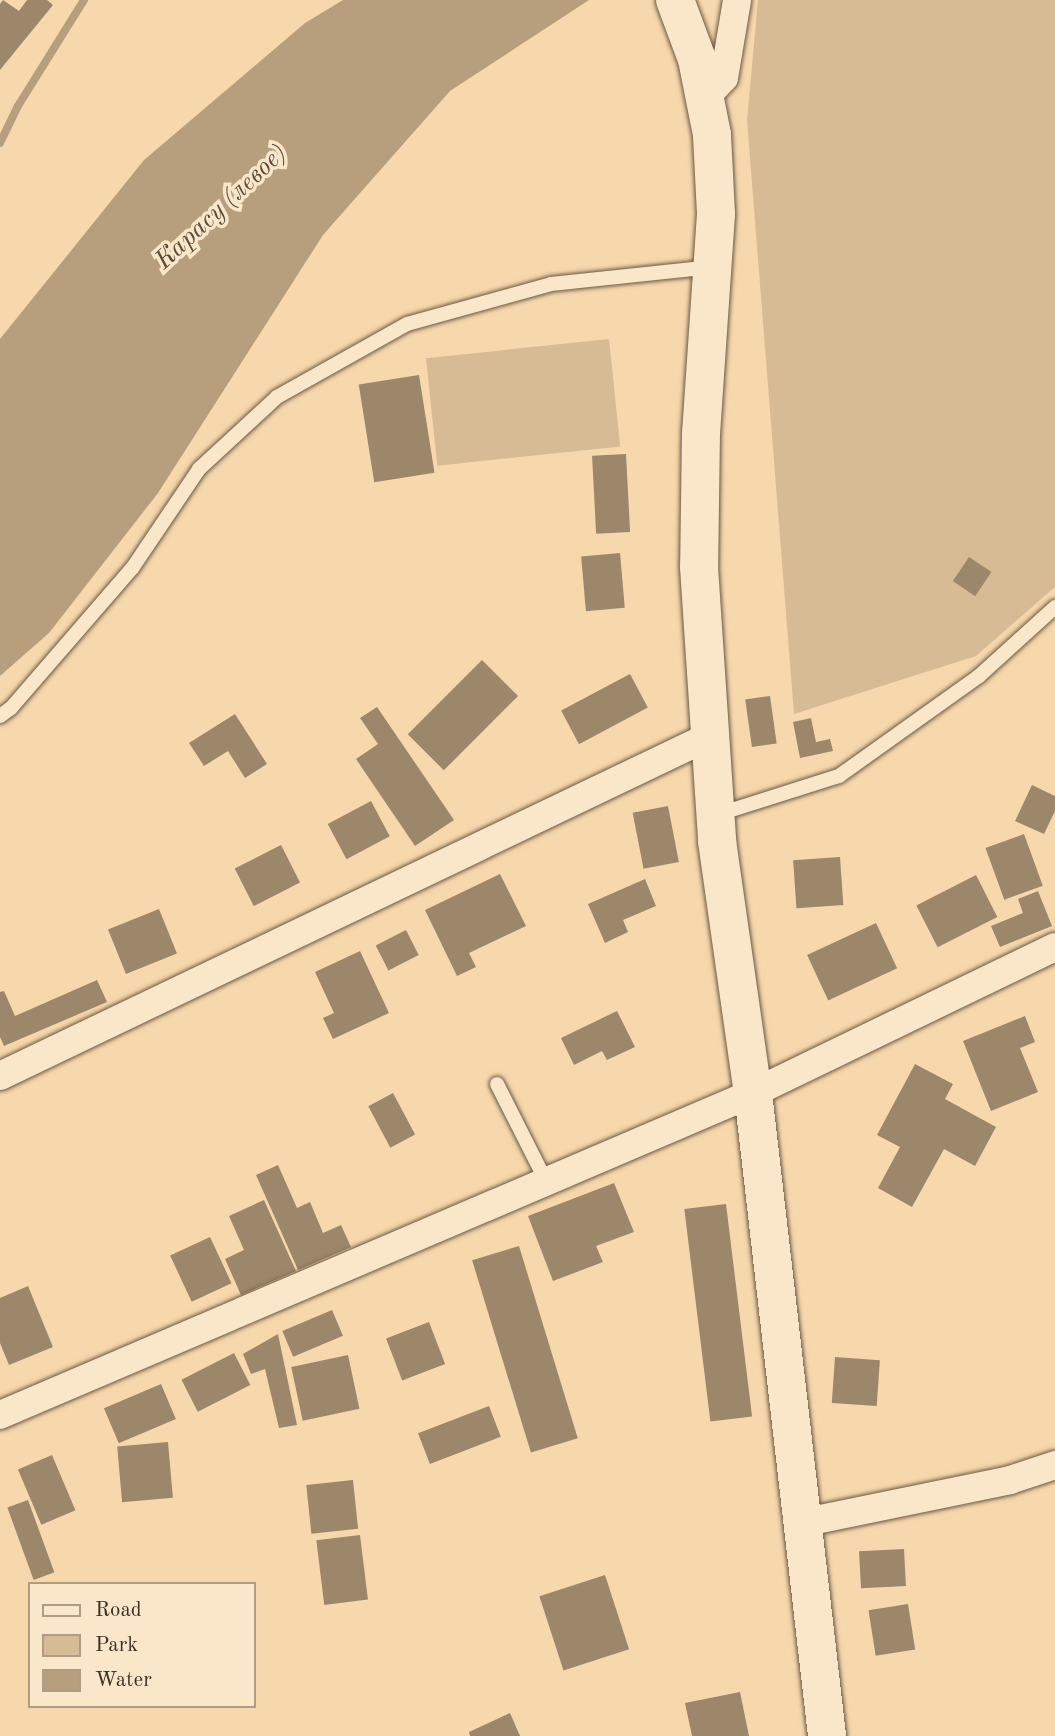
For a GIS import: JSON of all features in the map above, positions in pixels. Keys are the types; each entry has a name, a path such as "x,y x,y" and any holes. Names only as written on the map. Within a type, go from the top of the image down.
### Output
{"street":[{"path":"675,0 696,59 705,97 714,176 713,267 701,432 699,567 716,815 753,1093 827,1736"},
{"path":"705,97 724,78 737,0"},
{"path":"0,1076 710,736"},
{"path":"0,1415 753,1093 1055,947"},
{"path":"801,1524 1010,1480 1055,1465"}],"lane":[{"path":"0,716 11,708 133,567 199,469 277,397 407,324 551,284 713,267"},
{"path":"716,815 839,775 979,676 1055,607"},
{"path":"498,1084 546,1181"}],"green space":[{"path":"758,0 1055,0 1055,587 976,656 794,714 747,120"},
{"path":"609,339 620,446 437,466 426,358"}],"water":[{"name":"Карасу (левое)","path":"343,0 589,0 450,91 323,235 158,493 49,633 0,676 0,339 144,160 305,23"}],"building":[{"path":"3,0 19,11 27,0 47,0 53,5 0,70 0,4"},
{"path":"419,375 434,473 374,482 359,385"},
{"path":"626,454 630,532 596,534 592,456"},
{"path":"620,553 625,608 586,611 581,556"},
{"path":"969,557 991,572 975,596 953,581"},
{"path":"482,660 518,696 444,770 408,734"},
{"path":"630,674 648,708 579,744 561,711"},
{"path":"770,696 777,744 752,747 745,699"},
{"path":"377,707 454,820 415,846 356,759 378,744 360,718"},
{"path":"235,714 267,764 245,778 228,751 204,766 189,743"},
{"path":"811,718 816,742 830,739 833,751 800,758 793,722"},
{"path":"1032,785 1055,796 1055,811 1044,834 1015,821"},
{"path":"371,801 390,836 347,859 328,824"},
{"path":"668,806 679,862 644,869 633,813"},
{"path":"1024,834 1043,886 1004,900 985,848"},
{"path":"281,845 300,882 254,906 235,869"},
{"path":"840,857 843,905 796,908 793,860"},
{"path":"500,874 526,926 469,953 476,967 457,976 425,910"},
{"path":"976,875 997,917 938,947 916,905"},
{"path":"645,879 656,906 623,920 628,932 605,943 588,904"},
{"path":"1038,891 1052,926 1000,947 991,926 1023,913 1018,899"},
{"path":"159,909 177,954 126,974 108,930"},
{"path":"876,923 897,968 828,1000 807,955"},
{"path":"406,930 419,955 388,970 376,945"},
{"path":"360,951 389,1013 333,1039 323,1018 334,1013 315,972"},
{"path":"97,980 107,1002 4,1046 0,1037 0,992 4,991 15,1016"},
{"path":"617,1011 635,1047 607,1060 602,1051 574,1065 561,1038"},
{"path":"1025,1016 1035,1042 1020,1048 1038,1092 991,1111 963,1041"},
{"path":"915,1064 953,1084 945,1099 996,1127 975,1166 944,1149 912,1207 878,1188 900,1147 877,1135"},
{"path":"393,1093 415,1134 390,1148 368,1106"},
{"path":"278,1165 297,1208 310,1202 323,1233 341,1225 351,1247 298,1270 256,1175"},
{"path":"614,1183 634,1232 596,1246 603,1262 553,1281 528,1216"},
{"path":"264,1200 296,1271 241,1295 225,1259 244,1250 229,1216"},
{"path":"726,1204 752,1416 710,1422 684,1209"},
{"path":"210,1237 232,1283 192,1302 170,1256"},
{"path":"519,1246 578,1438 531,1453 472,1260"},
{"path":"28,1286 53,1347 9,1365 0,1343 0,1298"},
{"path":"332,1310 343,1336 293,1357 282,1331"},
{"path":"429,1322 445,1364 402,1380 386,1338"},
{"path":"278,1334 297,1425 279,1428 265,1369 251,1374 243,1354"},
{"path":"234,1353 250,1385 198,1412 181,1380"},
{"path":"348,1355 359,1409 303,1421 291,1367"},
{"path":"835,1357 880,1360 877,1406 832,1403"},
{"path":"161,1384 176,1419 119,1443 104,1408"},
{"path":"489,1406 501,1437 430,1464 418,1433"},
{"path":"168,1442 173,1498 122,1502 117,1446"},
{"path":"52,1455 75,1510 41,1525 18,1469"},
{"path":"353,1480 358,1529 311,1534 306,1485"},
{"path":"28,1500 54,1572 34,1580 7,1508"},
{"path":"360,1535 368,1600 324,1605 316,1540"},
{"path":"904,1549 906,1586 861,1588 859,1551"},
{"path":"605,1575 629,1649 563,1671 539,1596"},
{"path":"908,1604 915,1649 876,1656 868,1610"},
{"path":"740,1692 749,1736 692,1736 685,1703"},
{"path":"510,1713 520,1736 470,1736 469,1732"}],"waterway":[{"path":"0,143 18,106 84,0"}]}
